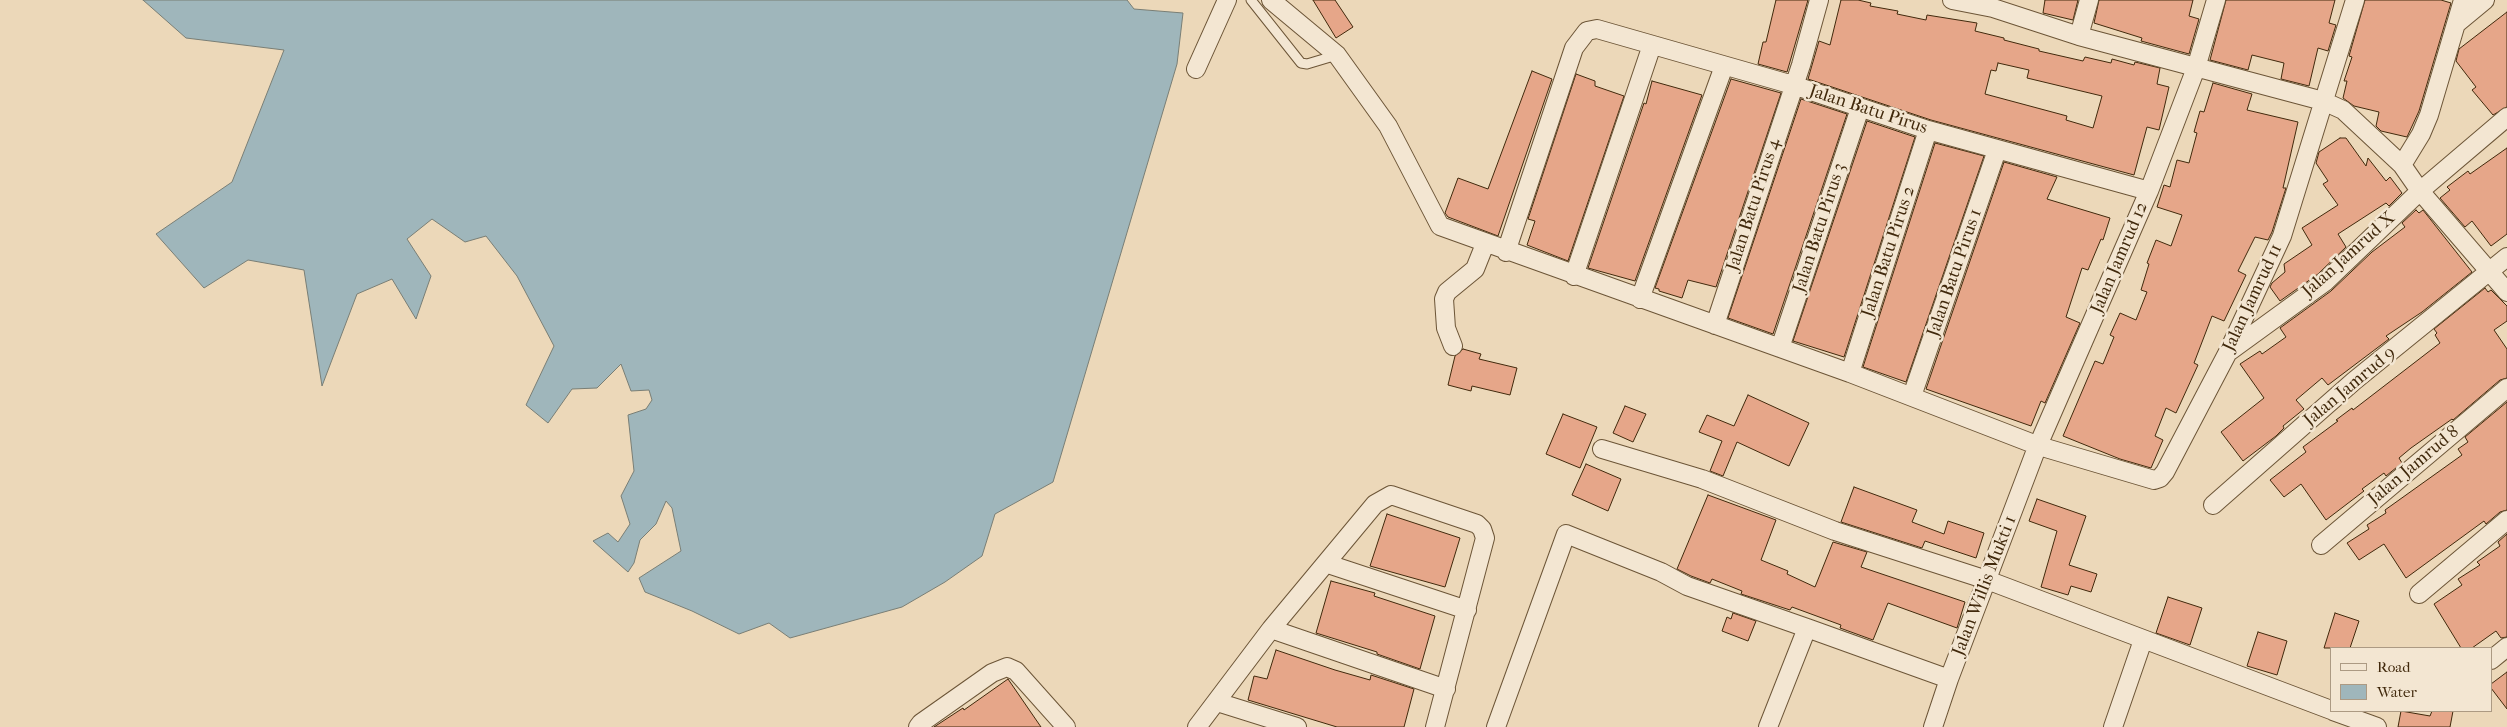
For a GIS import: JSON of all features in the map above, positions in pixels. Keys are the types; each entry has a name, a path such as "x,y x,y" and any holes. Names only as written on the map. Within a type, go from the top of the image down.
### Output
{"street":[{"path":"1196,69 1227,0"},
{"path":"1271,0 1337,56 1388,126 1440,226 1481,253 1506,252 1715,325 1912,396 2038,448"},
{"name":"Jalan Batu Pirus 4","path":"1715,325 1801,65 1818,0"},
{"path":"1952,0 1994,4 2079,36 2323,101 2343,110 2402,165 2420,191 2507,292"},
{"path":"2079,36 2089,0"},
{"name":"Jalan Jamrud 12","path":"2038,448 2149,191 2196,68 2216,0"},
{"name":"Jalan Jamrud 11","path":"2038,448 2154,480 2160,478 2166,472 2228,352 2282,236 2355,0"},
{"path":"2402,165 2424,128 2463,0"},
{"path":"2456,24 2485,0"},
{"name":"Jalan Batu Pirus","path":"1506,252 1574,48 1587,31 1597,29 1793,85 1928,130 2149,191"},
{"path":"1574,276 1652,45"},
{"path":"1640,299 1724,66"},
{"name":"Jalan Batu Pirus 3","path":"1780,348 1860,108"},
{"name":"Jalan Jamrud X","path":"2228,352 2325,282 2420,191 2507,117"},
{"name":"Jalan Batu Pirus 2","path":"1850,373 1928,130"},
{"name":"Jalan Batu Pirus 1","path":"1912,396 1997,150"},
{"path":"1453,346 1446,328 1444,299 1447,292 1471,274 1481,253"},
{"name":"Jalan Jamrud 9","path":"2213,505 2354,381 2507,257"},
{"name":"Jalan Jamrud 8","path":"2321,545 2507,388"},
{"name":"Jalan Willis Mukti 1","path":"1933,727 1949,679 2038,448"},
{"path":"1602,449 1702,479 1835,531 1987,580 2330,709"},
{"path":"1197,727 1271,629 1328,564 1375,504 1391,495 1477,524 1482,529 1485,538 1468,610 1435,727"},
{"path":"2419,594 2507,520"},
{"path":"1496,727 1566,534 1661,572 1687,586 1949,679"},
{"path":"1328,564 1468,610"},
{"path":"1768,727 1807,628"},
{"path":"1271,629 1446,689"},
{"path":"2113,727 2143,640"},
{"path":"2492,659 2507,647"},
{"path":"918,727 992,673 1007,667 1016,671 1062,726"},
{"path":"1217,702 1297,727"},
{"path":"2337,712 2376,727"}],"lane":[{"path":"1251,0 1301,63 1307,64 1337,56"}],"water":[{"path":"143,0 1127,0 1134,9 1183,13 1177,64 1053,482 995,514 982,556 945,582 902,607 790,638 769,623 739,634 692,611 645,592 639,578 681,551 672,508 666,501 656,524 640,540 634,563 628,572 593,541 608,533 618,542 630,524 621,496 634,471 628,415 646,409 652,400 649,390 631,391 621,364 597,388 572,389 548,423 526,405 554,346 517,276 486,236 465,242 432,219 407,239 431,276 416,319 392,279 357,294 322,386 304,270 248,260 204,288 156,234 232,182 284,50 186,38"}],"building":[{"path":"1313,0 1335,0 1353,27 1336,38"},
{"path":"1776,0 1808,0 1787,72 1758,64 1763,42 1766,42"},
{"path":"1841,0 1858,0 1871,3 1870,6 1898,11 1897,14 1926,20 1927,15 1977,23 1975,31 2004,38 2004,40 2039,49 2039,51 2083,61 2085,57 2111,63 2112,59 2134,65 2135,62 2160,68 2157,84 2169,87 2159,130 2147,127 2134,175 1931,120 1808,79 1819,41 1830,45","holes":["1998,63 2029,70 2027,78 2102,96 2093,128 2066,120 2067,116 1985,94 1991,70 1996,71"]},
{"path":"2045,0 2078,0 2073,20 2043,13"},
{"path":"2099,0 2193,0 2189,16 2199,19 2189,54 2141,41 2142,38 2094,23"},
{"path":"2226,0 2335,0 2329,23 2336,25 2328,51 2318,48 2309,86 2281,79 2284,63 2252,55 2248,70 2210,60"},
{"path":"2365,0 2441,0 2451,3 2419,111 2407,137 2381,131 2376,126 2379,112 2354,106 2343,98 2347,81 2344,81 2352,57 2349,56"},
{"path":"2507,12 2507,107 2493,115 2472,90 2476,87 2456,61 2459,49"},
{"path":"1532,71 1552,79 1498,236 1448,217 1445,213 1458,178 1488,189"},
{"path":"1576,74 1595,81 1595,86 1624,96 1568,261 1527,245 1535,221 1528,219"},
{"path":"1731,79 1781,93 1716,287 1688,280 1682,298 1655,288"},
{"path":"1652,81 1702,95 1635,281 1588,268 1644,103 1646,104"},
{"path":"2213,83 2252,94 2247,110 2298,122 2283,188 2286,188 2272,232 2268,240 2255,237 2238,271 2246,275 2224,321 2212,316 2194,363 2198,365 2176,413 2166,408 2155,436 2163,440 2151,468 2120,459 2063,436 2095,361 2103,364 2114,337 2110,335 2120,313 2136,320 2147,292 2141,290 2149,264 2147,263 2156,240 2171,246 2182,215 2157,207 2164,185 2170,187 2177,160 2189,163 2197,133 2194,132 2200,111 2204,112"},
{"path":"1801,99 1847,114 1773,334 1728,318"},
{"path":"1867,121 1915,137 1844,357 1793,341"},
{"path":"2340,138 2346,138 2366,166 2368,158 2386,181 2390,177 2402,193 2389,206 2386,203 2338,234 2346,247 2318,274 2280,301 2270,287 2272,283 2285,272 2284,264 2312,245 2302,228 2338,205 2323,184 2328,181 2316,163 2319,152"},
{"path":"1935,143 1984,156 1906,382 1863,367"},
{"path":"2507,148 2507,234 2491,246 2472,221 2465,227 2440,198 2450,190 2447,187 2468,171 2470,174"},
{"path":"2004,162 2057,177 2047,199 2110,218 2103,240 2101,239 2088,270 2082,268 2066,317 2080,323 2045,403 2041,401 2031,426 1926,389"},
{"path":"2416,210 2419,213 2423,210 2472,272 2422,312 2386,336 2389,339 2328,385 2322,378 2296,400 2304,409 2283,426 2284,428 2276,436 2243,461 2221,432 2264,398 2240,364 2260,351 2262,354 2286,337 2280,328 2331,291 2372,252 2405,227 2402,223"},
{"path":"2485,288 2488,292 2491,290 2507,306 2507,321 2494,330 2507,349 2507,378 2500,380 2453,420 2411,448 2399,458 2402,463 2386,476 2384,473 2362,489 2364,491 2326,520 2301,484 2284,497 2270,480 2306,452 2303,447 2338,421 2336,420 2352,408 2353,410 2440,343 2434,329"},
{"path":"1463,349 1481,354 1479,359 1517,368 1510,395 1472,386 1471,391 1448,385 1455,356"},
{"path":"1748,395 1809,423 1789,466 1737,442 1723,476 1710,471 1722,441 1699,432 1707,415 1734,426"},
{"path":"2507,402 2507,510 2500,512 2486,524 2484,521 2406,578 2384,544 2359,560 2347,543 2369,529 2367,525 2386,513 2385,510 2462,455 2458,449 2468,442 2465,437"},
{"path":"1625,406 1646,414 1633,442 1613,433"},
{"path":"1563,414 1597,427 1580,468 1546,454"},
{"path":"1586,464 1621,479 1608,511 1572,495"},
{"path":"1854,487 1917,510 1912,522 1944,534 1948,521 1984,533 1976,558 1925,541 1922,548 1841,522"},
{"path":"1708,495 1776,520 1761,560 1788,571 1787,574 1815,587 1833,542 1867,552 1861,567 1965,602 1957,628 1888,603 1873,640 1840,628 1841,625 1792,607 1790,610 1741,594 1742,591 1712,579 1710,583 1677,569"},
{"path":"2037,499 2086,516 2069,565 2097,574 2091,592 2071,586 2068,595 2041,587 2057,531 2029,521"},
{"path":"1387,514 1460,538 1445,587 1370,566"},
{"path":"2507,534 2507,637 2501,638 2496,631 2473,647 2460,647 2434,604 2462,585 2458,579 2480,565 2477,562 2500,546 2498,542"},
{"path":"1331,581 1375,593 1374,596 1435,616 1420,669 1377,654 1377,652 1316,633"},
{"path":"2168,597 2202,608 2190,645 2156,633"},
{"path":"1733,613 1756,621 1748,641 1722,631 1727,617 1731,619"},
{"path":"2335,613 2359,621 2350,647 2324,648"},
{"path":"2258,632 2287,641 2277,675 2247,666"},
{"path":"1276,650 1370,680 1371,675 1414,689 1404,727 1337,727 1248,700 1254,676 1267,679"},
{"path":"2507,672 2507,709 2492,689 2492,683"},
{"path":"1008,679 1041,727 934,727 963,708 964,710"},
{"path":"2401,712 2430,716 2432,712 2453,712 2450,727 2398,727"}]}
